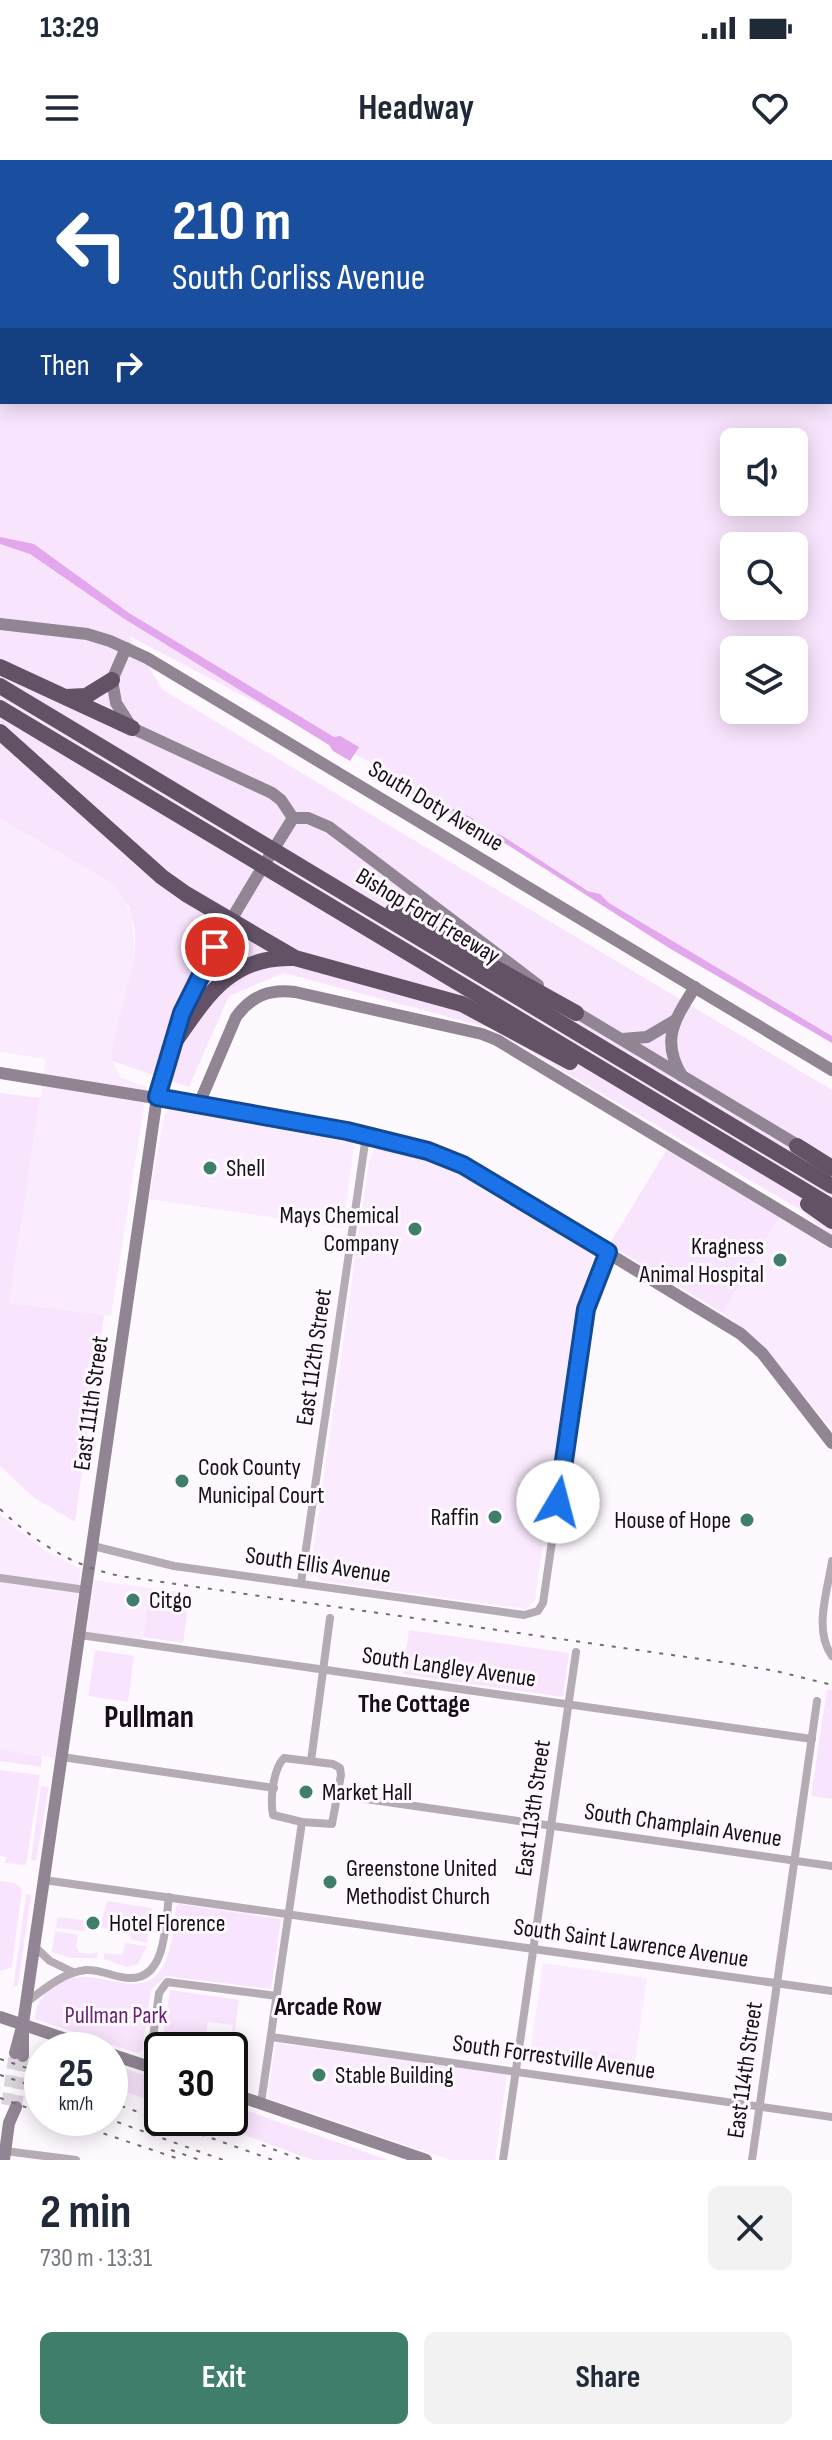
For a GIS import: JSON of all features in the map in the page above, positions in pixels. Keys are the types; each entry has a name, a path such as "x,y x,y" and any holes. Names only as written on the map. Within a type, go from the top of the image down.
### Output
{"highway":[{"path":"0,667 132,728"},
{"path":"65,697 86,696 112,680"},
{"name":"Bishop Ford Freeway","path":"0,686 832,1186"},
{"name":"Bishop Ford Freeway","path":"0,708 832,1207"},
{"path":"0,732 162,877 295,958 462,1004 598,1077 641,1093"},
{"path":"334,888 378,902 576,1013"},
{"path":"169,1050 208,997 237,970 261,960 295,958"},
{"path":"797,1146 832,1165"},
{"path":"778,1175 804,1201 832,1221"}],"street":[{"name":"South Doty Avenue","path":"0,624 87,634 126,648 173,673 832,1070"},
{"path":"126,648 112,680 116,703 132,728 272,793 293,818 308,818 329,827 576,1013 797,1146"},
{"name":"East 111th Street","path":"19,2054 157,1097 169,1050 196,982 293,818"},
{"path":"683,1076 672,1050 671,1033 674,1021 695,987"},
{"path":"199,1104 243,1007 263,993 295,992 492,1037 832,1242"},
{"path":"620,1039 647,1037 674,1021"},
{"path":"0,1073 199,1104 366,1136 419,1148 463,1165 751,1342 832,1443"},
{"name":"East 112th Street","path":"301,1583 366,1136"},
{"name":"South Ellis Avenue","path":"93,1546 174,1566 524,1615 538,1611 543,1603 586,1309 608,1252"},
{"path":"832,1561 822,1628 825,1645 832,1656"},
{"path":"0,1578 86,1590"},
{"path":"311,1761 330,1618"},
{"name":"South Langley Avenue","path":"80,1635 812,1739"},
{"name":"East 113th Street","path":"503,2160 576,1652"},
{"name":"East 114th Street","path":"752,2160 817,1701"},
{"path":"62,1757 274,1788"},
{"path":"282,1759 311,1761 340,1768 332,1824 302,1822 273,1815 274,1788 282,1759"},
{"name":"South Champlain Avenue","path":"338,1795 832,1866"},
{"path":"261,2103 302,1822"},
{"name":"South Saint Lawrence Avenue","path":"44,1880 832,1991"},
{"path":"27,2002 73,1972 98,1970 127,1978 150,1972 161,1952 169,1897"},
{"path":"35,1947 50,1961 73,1972"},
{"path":"154,2032 159,1993 163,1984 172,1981 277,1996"},
{"path":"0,2017 46,2032"},
{"name":"South Forrestville Avenue","path":"271,2037 832,2117"},
{"path":"248,2099 426,2160"},
{"path":"12,2106 5,2155 76,2160"}],"shaded area":[{"path":"0,537 34,544 129,613 334,737 340,736 359,747 350,761 123,618 30,554 0,544"},
{"path":"385,770 404,785 472,818 483,830 501,835 588,891 600,894 609,903 832,1036 832,1043 669,948 506,844 475,832 463,819 403,790 382,777"},
{"path":"0,819 114,884 132,917 135,957 112,1061 121,1078 147,1087 111,1316 9,1303 46,1059 0,1052"},
{"path":"168,1108 350,1141 354,1146 343,1228 149,1199"},
{"path":"380,1148 448,1167 588,1251 593,1258 574,1317 535,1600 527,1609 322,1581 310,1572 369,1161 374,1150"},
{"path":"779,1216 832,1248 832,1429 755,1338 723,1313"},
{"path":"0,1515 43,1549 81,1569 56,1758 0,1749"},
{"path":"94,1580 150,1588 142,1645 86,1637"},
{"path":"543,1963 647,1978 633,2075 529,2061"},
{"path":"276,2043 507,2074 495,2160 451,2160 267,2098"}],"green space":[{"path":"0,404 832,404 832,1036 501,835 483,830 471,818 404,785 385,770 129,636 163,690 832,1090 832,1236 799,1209 490,1028 284,973 229,996 189,1087 112,1061 112,1049 135,957 135,930 129,907 114,884 0,819"},
{"path":"0,1093 40,1098 9,1303 104,1315 75,1522 33,1497 0,1466"},
{"path":"667,1149 779,1216 723,1313 609,1245"},
{"path":"150,1588 190,1594 183,1643 143,1637"},
{"path":"409,1630 569,1653 563,1697 403,1674"},
{"path":"95,1650 134,1656 128,1702 88,1696"},
{"path":"827,1689 832,1690 832,1799 811,1796"},
{"path":"0,1749 42,1756 41,1767 0,1761"},
{"path":"0,1770 40,1775 26,1865 5,1863 6,1857 0,1856"},
{"path":"41,1786 49,1787 36,1861 31,1860"},
{"path":"0,1881 15,1883 22,1889 12,1967 0,1971"},
{"path":"26,1894 31,1895 18,1986 14,1986 12,1997"},
{"path":"107,1901 152,1908 147,1943 130,1939 131,1925 112,1921 111,1926 117,1929 96,1927 100,1926"},
{"name":"Pullman Park","path":"179,1904 281,1919 271,1989 166,1976 151,1990 142,2051 137,2053 128,2050 128,2032 74,2032 35,2019 42,1998 63,1981 80,1977 131,1984 145,1982 157,1974 169,1951"},
{"path":"60,1917 87,1921 85,1931 56,1928"},
{"path":"55,1931 78,1935 76,1947 80,1952 98,1952 97,1958 71,1958 52,1952"},
{"path":"125,1943 147,1946 138,1964 127,1967 104,1959 104,1953 123,1955"},
{"path":"170,1990 239,2000 235,2032 232,2032 233,2025 208,2022 207,2032 164,2032"},
{"path":"589,2051 619,2054 617,2069 587,2065"},
{"path":"128,2070 144,2075 144,2098 128,2093"},
{"path":"248,2111 388,2160 313,2160 247,2136"}],"tunnel":[{"path":"7,2105 15,2053"},
{"path":"16,2107 23,2056"}],"railway":[{"path":"0,1509 55,1551 86,1566 120,1576 721,1662 832,1685"},
{"path":"0,2059 24,2067"},
{"path":"0,2075 24,2083"},
{"path":"0,2098 24,2107"},
{"path":"128,2108 273,2160"},
{"path":"128,2126 223,2160"},
{"path":"111,2136 182,2160"},
{"path":"262,2145 302,2160"},
{"path":"171,2150 200,2160"}],"place":[{"name":"Shell","path":"210,1168"},
{"name":"Mays Chemical Company","path":"415,1229"},
{"name":"Kragness Animal Hospital","path":"780,1260"},
{"name":"Cook County Municipal Court","path":"182,1481"},
{"name":"Raffin","path":"495,1517"},
{"name":"House of Hope","path":"747,1520"},
{"name":"Citgo","path":"133,1600"},
{"name":"Market Hall","path":"306,1792"},
{"name":"Greenstone United Methodist Church","path":"330,1882"},
{"name":"Hotel Florence","path":"93,1923"},
{"name":"Stable Building","path":"319,2075"}],"district":[{"name":"The Cottage","path":"414,1704"},
{"name":"Pullman","path":"149,1717"},
{"name":"Arcade Row","path":"328,2007"}],"route":[{"path":"215,947 182,1013 157,1097 347,1131 428,1151 463,1165 608,1252 586,1309 558,1502"}]}
